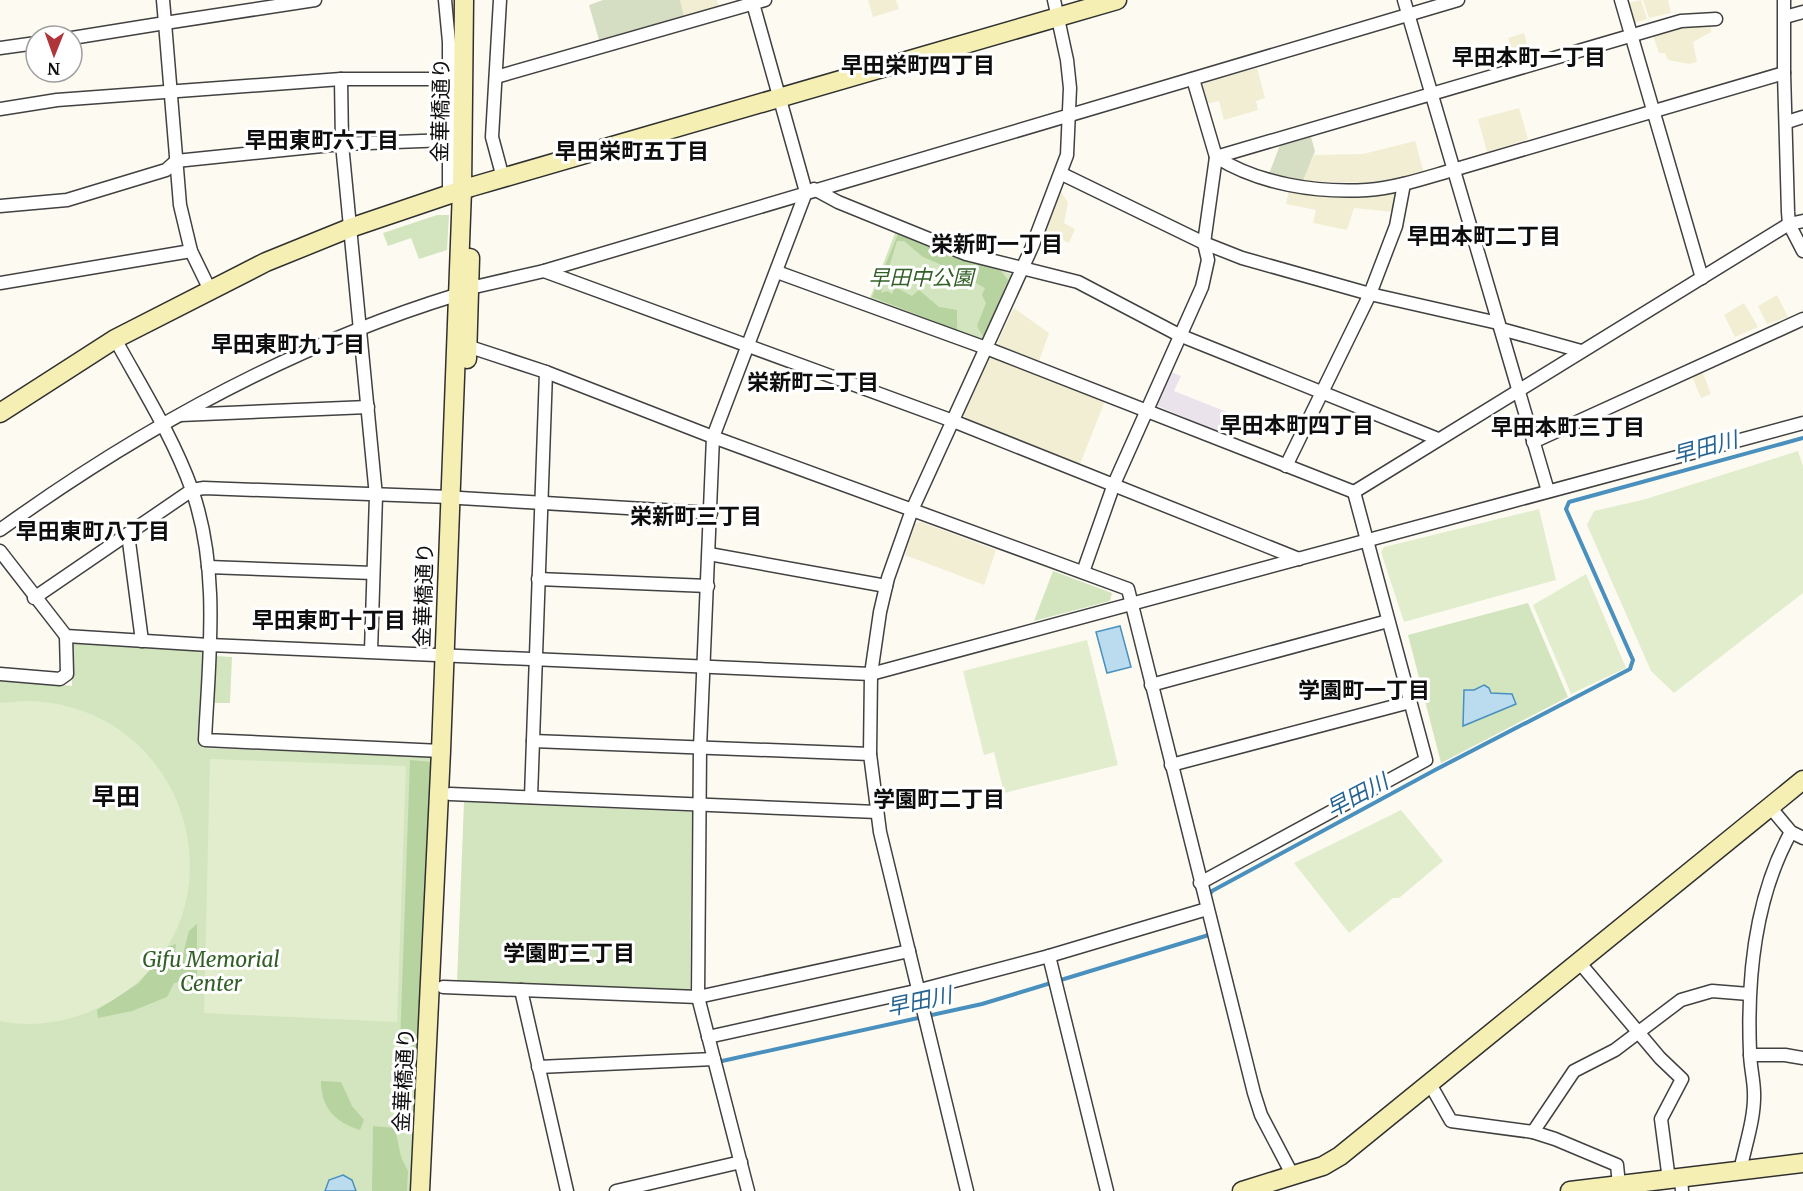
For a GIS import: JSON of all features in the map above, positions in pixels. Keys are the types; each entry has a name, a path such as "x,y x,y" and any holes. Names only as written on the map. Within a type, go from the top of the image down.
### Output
{"street":[{"path":"163,0 180,205 191,251 210,290"},
{"path":"84,36 315,0"},
{"path":"445,0 449,80 448,140 461,191"},
{"name":"金華橋通り","path":"455,498 467,346 463,292 461,191 464,0"},
{"name":"金華橋通り","path":"461,191 475,0"},
{"path":"500,0 492,137 503,178"},
{"path":"0,413 115,339 266,262 350,228 503,178 781,99 1056,9 1117,0"},
{"path":"1404,0 1548,491"},
{"path":"0,530 68,481 176,415 283,361 359,327 463,292 544,271 810,190 1458,0"},
{"path":"1621,0 1702,278"},
{"path":"1784,0 1784,73 1790,224 1803,251"},
{"path":"496,77 757,1 781,99 810,190 713,437 700,748 698,997 748,1191"},
{"path":"967,1191 877,812 870,754 871,674 878,621 886,586 912,510 1022,269 1062,174 1067,155 1070,114 1067,60 1056,9"},
{"path":"1785,17 1803,12"},
{"path":"1216,157 1681,21 1716,19"},
{"path":"0,48 24,45"},
{"path":"1216,157 1233,168 1257,177 1304,187 1367,190 1404,184 1784,73"},
{"path":"1083,572 1114,484 1202,287 1208,260 1204,243 1216,157 1193,78"},
{"path":"0,109 57,100 341,79 449,80"},
{"path":"341,79 342,144 376,495 371,651"},
{"path":"1787,122 1803,117"},
{"path":"0,206 67,200 166,170 176,161 342,144 448,140"},
{"path":"1062,174 1204,243 1242,258 1370,294 1500,326 1581,351"},
{"path":"1286,466 1370,294 1396,226 1404,184"},
{"path":"810,190 966,254 1078,282 1179,335 1438,439"},
{"path":"1354,492 1790,224 1803,221"},
{"path":"0,283 191,251"},
{"path":"544,271 953,421 1299,559"},
{"path":"777,272 986,348 1354,492"},
{"name":"金華橋通り","path":"433,1191 450,794 450,656 463,292"},
{"path":"1533,442 1803,319"},
{"path":"115,339 162,423 192,490 208,567 212,606 205,740 441,751"},
{"path":"467,346 546,372 713,437 1128,589 1200,883 1261,1115 1293,1176"},
{"path":"531,797 546,372"},
{"path":"176,415 368,407"},
{"path":"66,636 209,645 871,674 1803,423"},
{"path":"34,598 192,490 455,498 711,513"},
{"path":"1200,883 1426,760 1354,492"},
{"path":"128,534 142,641"},
{"path":"0,551 34,598 66,636 67,674 60,679 0,674"},
{"path":"709,554 886,586"},
{"path":"208,567 373,573"},
{"path":"538,579 708,586"},
{"path":"1151,685 1388,621"},
{"name":"金華橋通り","path":"420,1191 441,751 450,656"},
{"path":"1171,765 1410,702"},
{"path":"533,741 870,754"},
{"path":"1242,1191 1323,1166 1340,1155 1803,780"},
{"path":"450,794 877,812"},
{"path":"1770,807 1791,832 1803,838"},
{"path":"1740,1171 1755,1095 1750,1055 1749,994 1761,914 1776,859 1791,832"},
{"path":"708,1037 920,990 1049,956 1207,909"},
{"path":"442,987 698,997 909,951"},
{"path":"1049,956 1107,1191"},
{"path":"1579,962 1640,1032 1660,1059 1682,1079 1661,1119 1677,1183"},
{"path":"521,990 567,1191"},
{"path":"1533,1132 1574,1071 1615,1050 1680,1000 1712,992 1749,994"},
{"path":"1750,1055 1803,1058"},
{"path":"538,1066 714,1059"},
{"path":"1430,1084 1450,1121 1533,1132 1555,1139 1617,1165 1619,1185"},
{"path":"616,1191 741,1162"},
{"path":"1570,1191 1619,1185 1677,1183 1740,1171 1803,1163"}],"shaded area":[{"path":"680,0 717,0 719,6 684,16"},
{"path":"868,0 896,0 899,9 873,17"},
{"path":"1641,0 1647,19 1634,23 1628,3"},
{"path":"1643,0 1668,0 1671,13 1649,18"},
{"path":"1711,21 1711,32 1693,42 1697,62 1689,64 1668,60 1665,53 1659,53 1651,30"},
{"path":"1524,33 1530,55 1514,60 1508,38"},
{"path":"1257,68 1265,98 1256,101 1258,110 1224,120 1219,101 1206,104 1202,88 1205,82"},
{"path":"1519,108 1528,139 1487,152 1478,119"},
{"path":"1415,141 1424,173 1378,183 1303,181 1314,155 1363,154"},
{"path":"1289,190 1391,191 1396,195 1395,212 1354,208 1347,230 1313,223 1316,210 1286,204"},
{"path":"1060,191 1068,202 1064,223 1075,229 1069,243 1043,231"},
{"path":"1777,295 1788,317 1767,324 1758,306"},
{"path":"1744,303 1758,327 1735,337 1724,315"},
{"path":"1014,308 1049,333 1039,361 999,346 998,341"},
{"path":"994,357 1105,401 1080,464 966,420 964,414 989,358"},
{"path":"1701,368 1711,394 1701,398 1691,374"},
{"path":"1164,369 1181,376 1174,391 1227,412 1219,432 1151,403"},
{"path":"921,522 996,550 984,585 905,555 915,524"}],"green space":[{"path":"603,0 680,0 684,16 599,40 589,5"},
{"path":"1311,137 1315,151 1303,181 1269,174 1280,145"},
{"path":"437,215 449,215 447,250 419,259 411,238 388,246 383,233"},
{"name":"早田中公園","path":"897,228 1013,275 984,341 870,298"},
{"path":"899,232 1001,271 1008,280 984,338 977,326 986,303 982,295 985,288 974,282 972,278 923,257 904,241 897,241 881,293 887,291 892,294 895,287 912,296 919,290 939,307 957,310 957,330 872,297"},
{"path":"1798,451 1803,466 1803,593 1674,693 1651,671 1587,525 1594,511 1646,499"},
{"path":"1539,509 1556,580 1404,622 1381,552 1384,547"},
{"path":"1053,571 1112,593 1110,601 1034,621"},
{"path":"1586,574 1626,668 1571,694 1533,605"},
{"path":"1528,603 1568,697 1441,763 1408,635"},
{"path":"1087,640 1118,765 1004,793 994,752 984,755 963,671"},
{"name":"Gifu Memorial Center","path":"76,641 202,650 205,660 202,748 432,757 413,1191 0,1191 0,678 72,686 72,644"},
{"path":"215,656 232,657 230,703 210,703"},
{"path":"27,701 85,712 131,739 165,778 185,825 190,876 178,926 149,971 102,1006 90,1012 65,1020 39,1024 0,1021 0,703"},
{"path":"210,759 406,766 397,1022 204,1013"},
{"path":"410,760 432,762 419,1076 399,1075"},
{"path":"464,802 692,812 690,993 457,982"},
{"path":"1401,810 1443,861 1399,898 1393,898 1349,933 1294,863"},
{"path":"197,924 197,987 185,981 174,983 167,997 132,1011 98,1018 97,1010 139,983 167,947 176,944 174,963 182,958 189,931"},
{"path":"321,1081 341,1082 352,1106 364,1120 360,1130 343,1123 331,1113 324,1099"},
{"path":"373,1126 395,1128 401,1157 408,1171 407,1191 372,1191"}],"water":[{"path":"1120,626 1131,667 1107,673 1096,632"},
{"path":"1484,685 1491,693 1512,694 1516,704 1463,726 1464,690 1474,690"},
{"path":"343,1175 352,1180 356,1191 325,1191 329,1180"}],"waterway":[{"name":"早田川","path":"1209,896 1212,891 1435,770 1630,669 1633,660 1566,509 1569,502 1803,438"},
{"name":"早田川","path":"722,1061 982,1004 1212,934"}],"district":[{"name":"早田本町一丁目","path":"1529,57"},
{"name":"早田栄町四丁目","path":"918,65"},
{"name":"早田東町六丁目","path":"322,140"},
{"name":"早田栄町五丁目","path":"632,151"},
{"name":"早田本町二丁目","path":"1484,236"},
{"name":"栄新町一丁目","path":"997,244"},
{"name":"早田東町九丁目","path":"288,344"},
{"name":"栄新町二丁目","path":"813,382"},
{"name":"早田本町四丁目","path":"1297,425"},
{"name":"早田本町三丁目","path":"1568,427"},
{"name":"栄新町三丁目","path":"696,516"},
{"name":"早田東町八丁目","path":"93,531"},
{"name":"早田東町十丁目","path":"329,620"},
{"name":"学園町一丁目","path":"1364,690"},
{"name":"早田","path":"116,797"},
{"name":"学園町二丁目","path":"939,799"},
{"name":"学園町三丁目","path":"569,953"}]}
